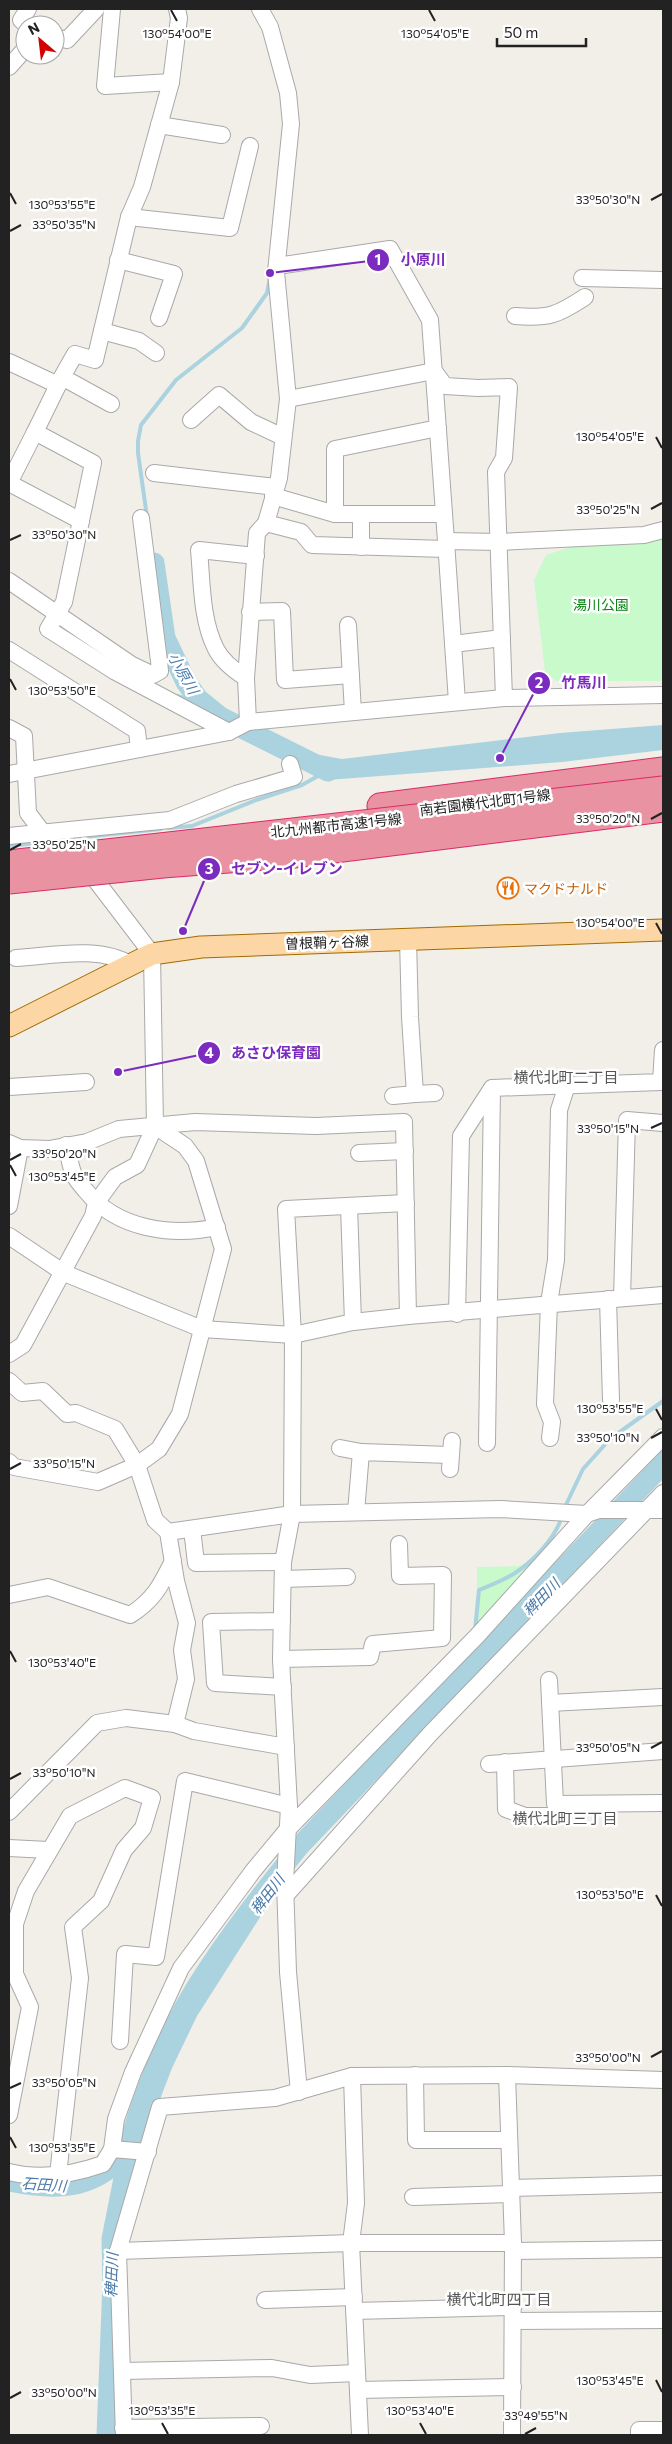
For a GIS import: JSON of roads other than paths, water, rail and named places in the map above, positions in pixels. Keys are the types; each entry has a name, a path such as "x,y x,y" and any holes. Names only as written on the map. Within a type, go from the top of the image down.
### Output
{"highway":[{"path":"190,841 380,806 663,770"},
{"name":"北九州都市高速1号線","path":"9,861 663,789"},
{"path":"163,865 293,842 663,800"},
{"name":"北九州都市高速1号線","path":"9,881 163,865 294,855 663,809"}],"main road":[{"name":"曽根鞘ヶ谷線","path":"9,1026 152,954 201,947 663,930"}],"street":[{"path":"65,40 67,40 96,9"},
{"path":"112,9 105,86 171,82"},
{"path":"81,521 9,483 75,354 95,360 129,217 142,187 171,82 178,18 177,9"},
{"path":"248,722 246,678 257,533 266,523 279,478 288,399 277,266 291,124 288,93 270,27 260,9"},
{"path":"160,125 222,135"},
{"path":"129,217 230,228 250,146"},
{"path":"277,266 390,249 430,320 457,702"},
{"path":"118,260 174,274 158,318"},
{"path":"582,278 663,280"},
{"path":"515,316 539,318 562,312 585,297"},
{"path":"102,330 139,341 156,353"},
{"path":"9,362 60,381 111,404"},
{"path":"288,399 434,371"},
{"path":"434,371 445,386 510,387 504,458 496,472 500,542 504,698"},
{"path":"191,420 219,396 251,422 283,437"},
{"path":"335,514 335,449 438,428"},
{"path":"35,432 93,463 64,602 48,629 119,665 228,732"},
{"path":"154,473 274,491 335,514 444,514"},
{"path":"361,514 361,547"},
{"path":"119,665 153,675 160,671 141,518"},
{"path":"266,523 301,532 312,545 361,547 446,545 644,535 663,530"},
{"path":"246,678 231,668 216,649 207,620 199,550 256,556"},
{"path":"9,581 56,614"},
{"path":"250,612 282,611 285,680 351,675"},
{"path":"348,625 353,712"},
{"path":"453,644 502,638"},
{"path":"9,650 137,731 138,749"},
{"path":"9,774 228,732 248,722 504,698 663,696"},
{"path":"9,728 24,736 28,812 59,854 94,878 152,954 155,1126 137,1165 115,1177 96,1203 93,1216 64,1273 23,1344 9,1354"},
{"path":"9,836 170,820 236,794 294,777 290,764"},
{"name":"南若園横代北町1号線","path":"9,861 663,781"},
{"path":"9,886 496,840 663,817"},
{"path":"408,939 410,1017 415,1094"},
{"path":"16,958 91,954 121,958 130,965"},
{"path":"492,1088 661,1082 663,1050"},
{"path":"9,1087 86,1082"},
{"path":"550,1438 552,1422 545,1404 549,1304 556,1260 559,1110 567,1085"},
{"path":"487,1443 492,1088"},
{"path":"457,1314 461,1136 492,1088"},
{"path":"393,1096 435,1093"},
{"path":"611,1400 615,1299 627,1120 663,1123"},
{"path":"9,1206 14,1146 49,1148 87,1142 119,1129 195,1122 316,1126 404,1122 408,1316"},
{"path":"9,1462 14,1467 98,1482 137,1466 159,1449 180,1414 223,1249 196,1161 185,1146 155,1126"},
{"path":"66,1145 74,1176 96,1203 120,1220 155,1229 194,1232 217,1228"},
{"path":"359,1153 405,1151"},
{"path":"299,2092 288,1972 285,1889 289,1806 281,1658 283,1562 292,1514 293,1335 286,1209 406,1203"},
{"path":"349,1206 354,1322"},
{"path":"9,1236 64,1273 202,1329 293,1335 354,1322 408,1316 457,1314 488,1308 663,1295"},
{"path":"9,1381 22,1393 43,1391 67,1414 76,1413 115,1429 137,1466 155,1520 168,1532 187,1622 182,1650 186,1679 175,1724"},
{"path":"9,2172 46,2176 74,2174 103,2164 112,2149 116,2119 133,2072 181,1968 287,1833 663,1437"},
{"path":"340,1448 362,1452 451,1455"},
{"path":"356,1512 362,1452"},
{"path":"285,1889 430,1734 651,1510 663,1492"},
{"path":"168,1532 292,1514 500,1509 593,1512 651,1510"},
{"path":"192,1529 196,1563 283,1562"},
{"path":"281,1658 370,1657 373,1644 442,1638 443,1575 400,1576 399,1544"},
{"path":"9,1595 48,1587 130,1615 147,1604 161,1585 173,1561"},
{"path":"283,1579 347,1577"},
{"path":"282,1621 210,1622 215,1683 283,1687"},
{"path":"549,1680 555,1804 663,1803"},
{"path":"550,1703 663,1697"},
{"path":"9,1812 97,1723 126,1718 175,1724 194,1731 286,1748"},
{"path":"552,1816 525,1816 506,1809 497,1763 553,1757 663,1751"},
{"path":"120,2041 125,1954 156,1957 185,1781 289,1806"},
{"path":"9,2115 30,2006 12,1973 15,1908 70,1816 125,1788 152,1798 143,1828 124,1850 100,1901 73,1927 80,1978 58,2175"},
{"path":"9,1848 48,1850"},
{"path":"352,2076 356,2202 351,2243 360,2435"},
{"path":"261,2426 124,2431 118,2251 160,2108 275,2098 352,2076 508,2076 663,2080"},
{"path":"415,2076 416,2140 510,2140"},
{"path":"508,2076 513,2247 512,2435"},
{"path":"112,2149 148,2152"},
{"path":"413,2196 663,2184"},
{"path":"118,2251 351,2243 663,2249"},
{"path":"265,2300 513,2314 663,2320"},
{"path":"122,2371 272,2368 310,2374 357,2373"},
{"path":"358,2390 513,2386"},
{"path":"639,2435 639,2430 663,2430"}],"water":[{"path":"663,725 663,750 562,762 328,780 315,776 303,758 309,753 342,759 560,733"},
{"path":"663,1449 663,1479 307,1853 278,1889 197,2016 172,2068 138,2157 132,2161 121,2161 116,2156 130,2106 160,2032 199,1964 247,1897 298,1833"}],"waterway":[{"name":"小原川","path":"147,517 138,453 141,425 176,380 242,328 267,293 270,277"},
{"name":"小原川","path":"154,563 165,638 186,682 198,699 220,717 328,771"},
{"path":"55,623 70,634"},
{"path":"177,696 201,703"},
{"path":"168,828 192,826 256,800 302,785 318,776"},
{"path":"56,840 161,829"},
{"path":"9,846 44,842"},
{"path":"564,1509 583,1469 610,1439 663,1401"},
{"path":"475,1630 479,1590 511,1576 530,1562 550,1540 562,1516"},
{"name":"稗田川","path":"107,2435 113,2282 112,2239 133,2133"},
{"name":"石田川","path":"9,2181 41,2186 70,2185 84,2182 97,2176 123,2156"}],"place":[{"name":"小原川","path":"270,273"},
{"name":"竹馬川","path":"500,758"},
{"name":"マクドナルド","path":"508,888"},
{"name":"セブン-イレブン","path":"183,931"},
{"name":"あさひ保育園","path":"118,1072"}],"district":[{"name":"横代北町二丁目","path":"566,1077"},
{"name":"横代北町三丁目","path":"565,1818"},
{"name":"横代北町四丁目","path":"499,2299"}],"park label":[{"name":"湯川公園","path":"601,604"}]}
